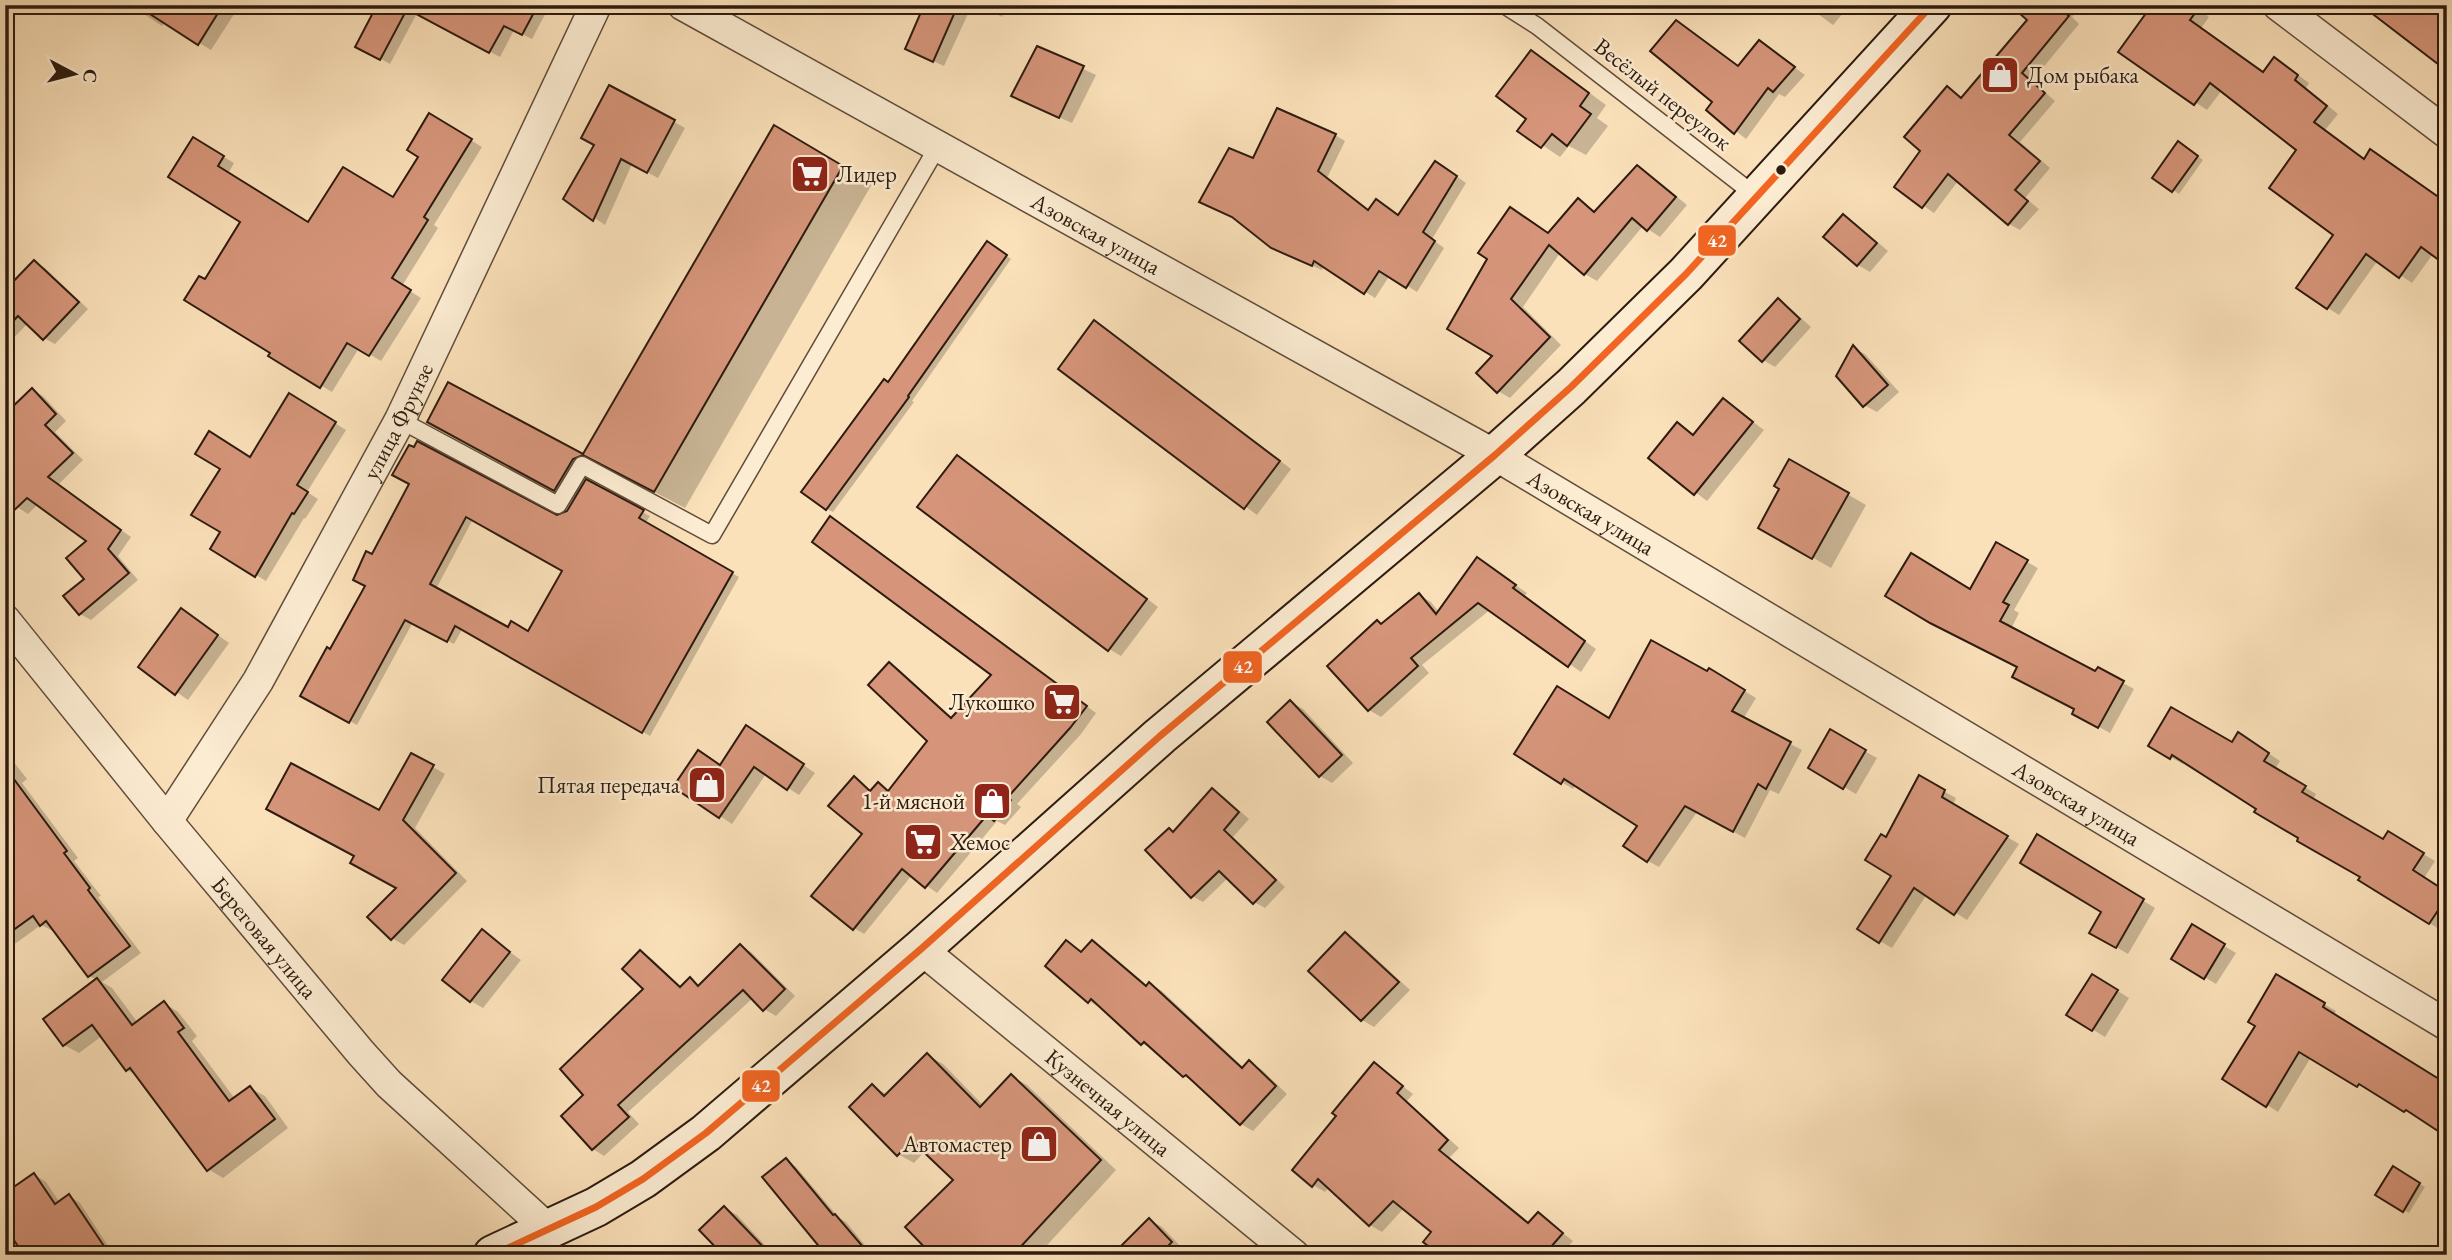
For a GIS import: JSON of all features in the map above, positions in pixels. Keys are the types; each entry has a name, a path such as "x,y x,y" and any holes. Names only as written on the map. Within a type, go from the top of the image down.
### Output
{"street":[{"name":"улица Фрунзе","path":"167,821 258,681 400,420 596,5"},
{"name":"Азовская улица","path":"683,5 1496,455 2447,1025"},
{"path":"494,1255 596,1207 643,1179 706,1133 921,949 1160,736 1496,455 1636,323 1758,197 1932,5"},
{"path":"2278,5 2447,133"},
{"name":"Береговая улица","path":"5,620 167,821 389,1084 550,1230"},
{"name":"Кузнечная улица","path":"921,949 1294,1255"}],"lane":[{"name":"Весёлый переулок","path":"1504,5 1537,26 1758,197"},
{"path":"400,420 558,505 582,465 712,535 938,146"}],"building":[{"path":"136,5 223,5 198,45"},
{"path":"377,5 538,5 522,35 504,26 489,53 407,9 380,60 355,47"},
{"path":"924,5 958,5 933,62 905,49"},
{"path":"2010,5 2056,5 2069,16 2022,73 2045,93 2009,135 2040,161 2015,190 2028,201 2008,225 1948,174 1922,208 1894,187 1920,151 1904,137 1947,86 1961,98 2027,20"},
{"path":"2152,5 2201,5 2190,20 2263,72 2274,57 2298,75 2295,80 2327,106 2314,122 2364,159 2370,149 2447,203 2447,266 2421,247 2399,278 2366,254 2327,309 2296,288 2333,235 2269,188 2296,150 2210,83 2194,105 2118,52"},
{"path":"2361,5 2447,5 2447,71"},
{"path":"1676,20 1738,66 1759,40 1795,67 1773,92 1768,88 1734,134 1706,110 1712,102 1650,51"},
{"path":"1037,46 1084,66 1059,118 1011,96"},
{"path":"1531,50 1589,93 1580,106 1591,114 1567,146 1552,134 1541,148 1517,131 1526,119 1496,96"},
{"path":"609,85 675,120 647,173 621,159 593,221 563,199 594,145 581,138"},
{"path":"1277,108 1336,134 1318,171 1368,210 1376,199 1398,215 1435,161 1457,176 1423,232 1435,241 1406,288 1379,271 1364,294 1314,261 1312,266 1271,248 1232,217 1199,202 1229,148 1253,158"},
{"path":"429,113 472,139 424,217 428,220 392,278 411,290 369,356 347,343 320,388 268,356 270,353 184,300 199,276 205,279 240,222 168,177 193,137 224,156 218,166 308,222 343,167 393,197 418,157 407,150"},
{"path":"774,125 843,166 654,492 583,455 573,459 554,491 427,422 448,382 583,454"},
{"path":"2178,141 2198,156 2172,192 2152,178"},
{"path":"1637,165 1676,197 1647,231 1632,218 1584,275 1549,245 1511,299 1550,337 1497,393 1476,373 1492,356 1447,329 1487,259 1478,253 1510,207 1548,233 1578,198 1594,212"},
{"path":"1843,214 1877,243 1857,266 1823,237"},
{"path":"987,241 1007,255 909,397 826,510 801,492 884,379 888,382"},
{"path":"34,260 79,302 43,340 18,316 5,330 5,290"},
{"path":"1778,298 1800,319 1762,362 1739,341"},
{"path":"1094,320 1280,461 1244,509 1058,369"},
{"path":"1853,345 1888,385 1863,407 1836,376"},
{"path":"32,388 56,414 45,425 73,453 48,477 121,530 108,549 129,573 79,615 63,596 84,579 66,558 86,541 27,498 5,519 5,414"},
{"path":"289,393 336,422 297,485 308,492 294,514 292,513 255,577 210,549 220,532 191,515 220,469 195,454 209,431 250,457"},
{"path":"1723,398 1753,422 1694,495 1648,458 1677,422 1693,435"},
{"path":"417,441 557,515 567,511 586,479 644,510 639,518 733,572 642,733 455,626 447,642 405,620 349,723 300,696 365,586 353,580 366,551 372,554 409,484 392,475 409,445 414,447","holes":["466,517 562,571 528,631 511,621 508,627 430,584"]},
{"path":"957,455 1147,599 1108,651 917,507"},
{"path":"1789,459 1849,493 1812,559 1758,528 1779,489 1774,486"},
{"path":"830,516 1087,706 1008,797 1011,800 994,821 987,815 925,888 902,869 853,930 811,896 862,834 828,806 854,776 870,791 878,782 888,791 927,741 868,685 889,662 951,718 991,675 812,542"},
{"path":"1996,542 2028,560 2003,602 2009,605 2000,621 2095,671 2098,667 2124,681 2098,728 2072,714 2074,709 2012,677 2017,667 1930,623 1885,596 1911,553 1970,589"},
{"path":"1477,557 1516,585 1513,588 1585,641 1568,667 1478,603 1411,658 1418,666 1368,711 1327,666 1377,620 1381,624 1419,593 1436,614"},
{"path":"181,608 218,635 175,695 138,667"},
{"path":"1651,640 1707,671 1709,668 1745,690 1732,711 1791,742 1766,789 1758,784 1733,832 1685,806 1647,862 1623,846 1637,826 1564,779 1561,784 1514,754 1557,686 1609,718"},
{"path":"1290,700 1342,755 1319,777 1267,722"},
{"path":"2171,707 2232,742 2238,732 2269,753 2264,761 2306,786 2302,792 2383,839 2388,831 2424,853 2413,870 2447,892 2447,897 2429,924 2358,880 2360,877 2297,841 2298,838 2254,812 2256,809 2172,755 2170,759 2148,746"},
{"path":"746,725 804,764 787,790 754,767 719,818 673,787 698,750 720,765"},
{"path":"1830,729 1866,750 1843,789 1808,768"},
{"path":"411,753 434,765 403,820 456,873 391,940 367,917 396,888 350,863 354,856 266,809 291,763 379,810"},
{"path":"5,767 67,851 64,853 90,888 88,890 130,946 88,977 46,921 40,926 33,916 5,936"},
{"path":"1919,775 1945,790 1942,797 2008,836 1954,915 1914,888 1879,943 1857,929 1891,876 1865,860 1881,834 1886,837"},
{"path":"1212,788 1239,812 1224,830 1276,880 1253,904 1219,871 1191,898 1145,850 1169,828 1173,832"},
{"path":"2037,834 2144,899 2116,948 2089,933 2101,912 2020,863"},
{"path":"2192,924 2225,944 2204,979 2171,959"},
{"path":"482,929 510,952 470,1002 442,980"},
{"path":"1345,932 1399,982 1361,1021 1308,971"},
{"path":"1066,940 1081,952 1092,940 1146,986 1149,982 1242,1068 1249,1060 1276,1086 1240,1125 1186,1075 1183,1077 1144,1042 1141,1045 1091,999 1088,1003 1045,966"},
{"path":"740,944 785,989 763,1011 743,990 618,1105 629,1117 592,1150 561,1116 583,1095 560,1069 643,989 622,969 640,950 680,987 690,977 698,986"},
{"path":"2092,974 2118,990 2092,1031 2066,1015"},
{"path":"2276,974 2325,1003 2323,1007 2447,1084 2447,1137 2406,1110 2404,1112 2359,1084 2357,1087 2299,1052 2266,1107 2222,1079 2255,1026 2248,1022"},
{"path":"97,978 132,1025 164,1001 184,1028 178,1032 229,1101 250,1086 275,1119 207,1171 130,1068 126,1071 92,1025 63,1046 43,1019"},
{"path":"927,1053 980,1107 1011,1074 1101,1160 1013,1255 932,1255 905,1227 953,1180 912,1141 897,1156 849,1107 872,1084 884,1096"},
{"path":"1374,1062 1403,1086 1397,1093 1448,1140 1439,1150 1528,1223 1538,1212 1563,1233 1544,1255 1440,1255 1423,1242 1431,1232 1393,1201 1369,1226 1318,1179 1312,1187 1292,1170 1336,1116 1332,1113"},
{"path":"786,1158 870,1255 826,1255 762,1177"},
{"path":"2393,1166 2420,1183 2403,1212 2375,1195"},
{"path":"34,1173 55,1204 69,1194 110,1255 24,1255 5,1227 5,1193"},
{"path":"724,1206 771,1255 723,1255 699,1230"},
{"path":"1149,1218 1172,1242 1159,1255 1112,1255"}],"transit line":[{"name":"42","path":"493,1255 596,1207 643,1179 706,1133 921,949 1160,736 1495,455 1571,387 1686,274 1932,5"}],"place":[{"name":"Дом рыбака","path":"2000,75"},
{"name":"Лидер","path":"810,174"},
{"name":"Лукошко","path":"1062,702"},
{"name":"Пятая передача","path":"707,785"},
{"name":"1-й мясной","path":"992,801"},
{"name":"Хемос","path":"923,842"},
{"name":"Автомастер","path":"1039,1144"}]}
